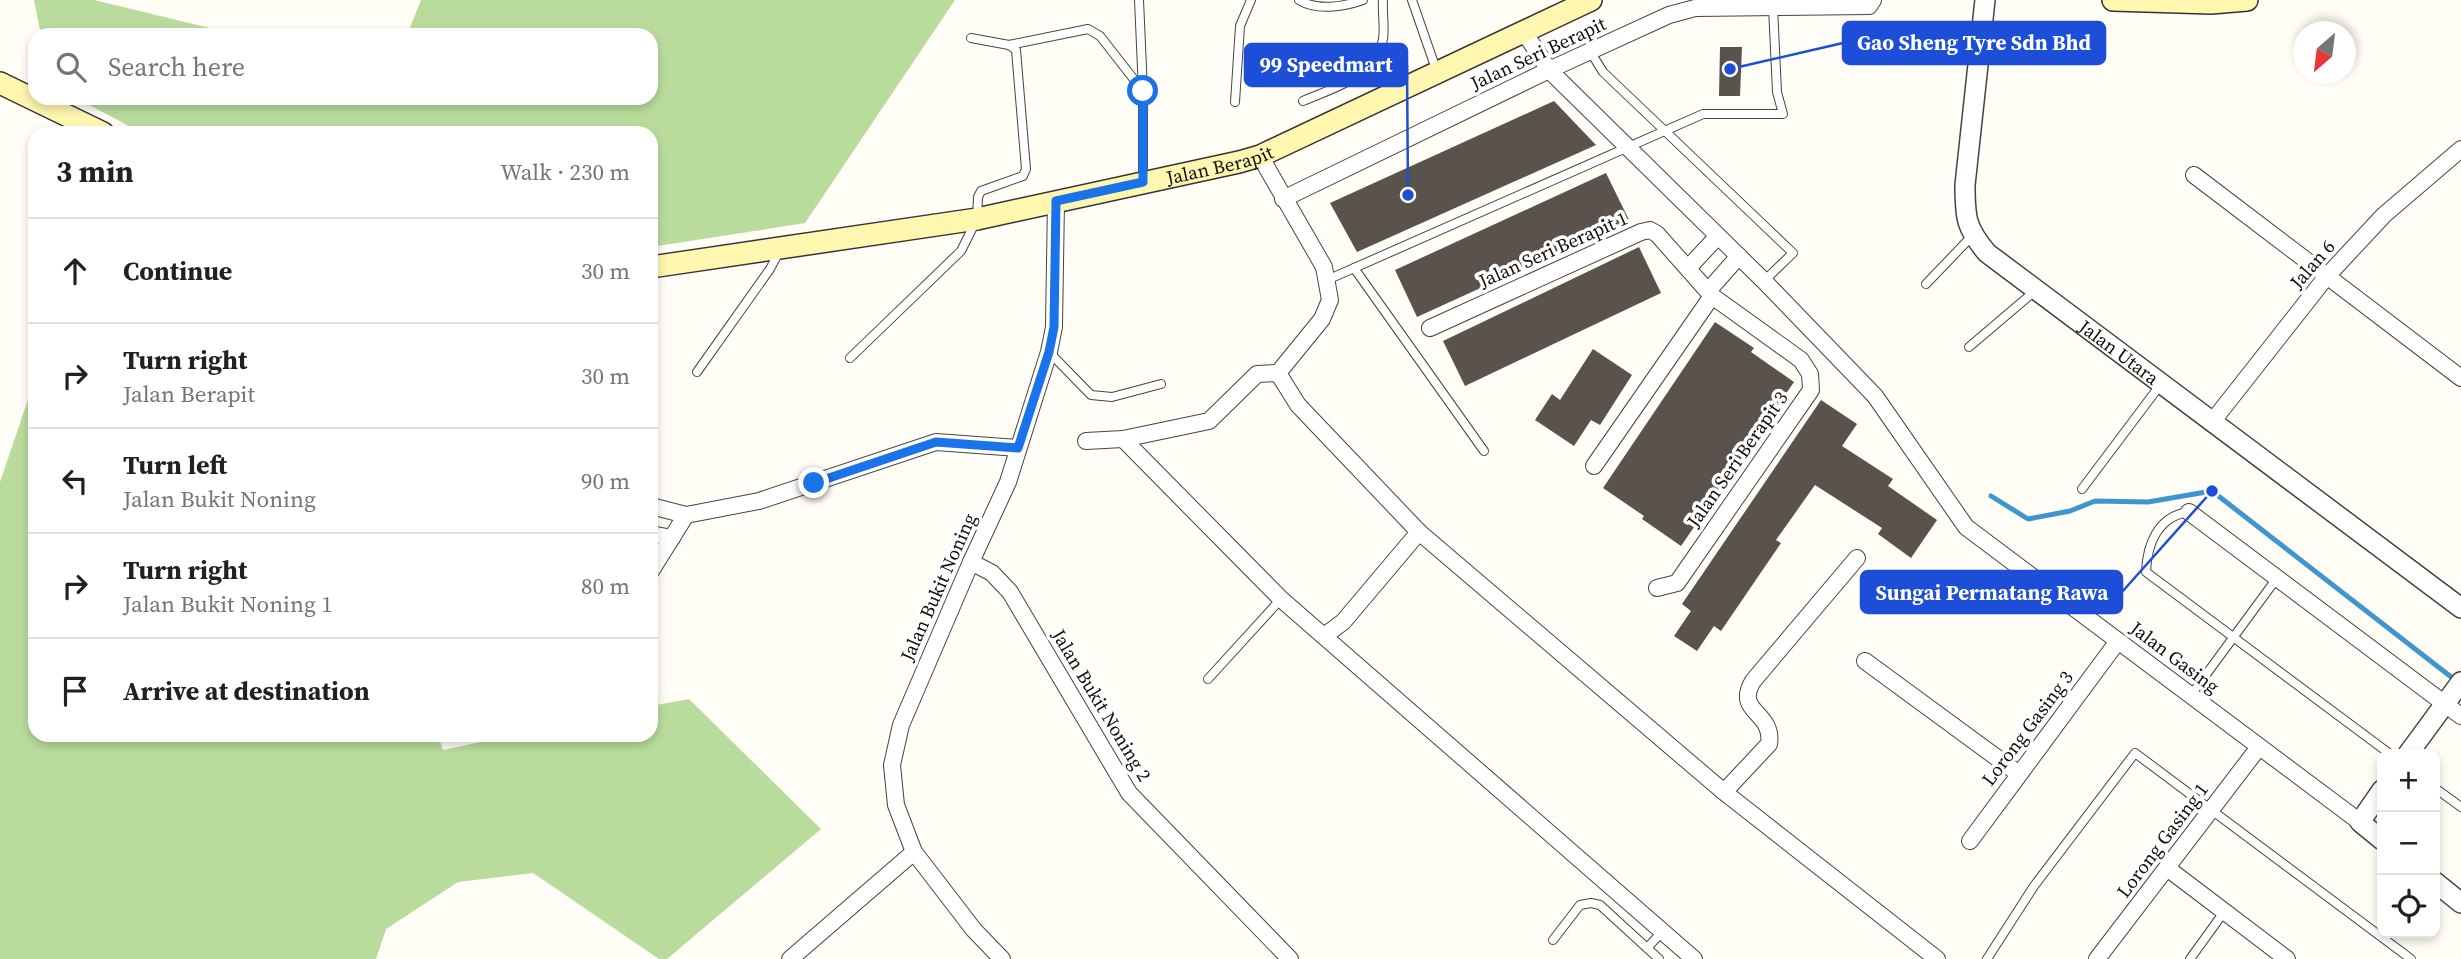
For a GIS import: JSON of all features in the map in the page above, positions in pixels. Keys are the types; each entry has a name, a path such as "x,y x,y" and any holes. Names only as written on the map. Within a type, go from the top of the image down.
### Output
{"main road":[{"path":"2113,0 2211,3 2247,0"},
{"name":"Jalan Berapit","path":"658,266 976,219 1260,156 1587,1"},
{"path":"0,83 28,97"},
{"path":"45,105 89,126"}],"street":[{"path":"1972,236 1965,213 1965,185 1985,0"},
{"name":"Jalan Seri Berapit","path":"1283,199 1669,15 1695,8 1871,3"},
{"name":"Jalan Gasing","path":"1524,32 1549,70 1764,281 1875,396 1966,527 2360,822"},
{"name":"Jalan 6","path":"2212,422 2327,276 2384,215 2461,149"},
{"path":"1260,156 1324,267 1330,300 1322,319 1278,373"},
{"path":"2194,175 2327,276 2459,371"},
{"name":"Jalan Bukit Noning","path":"1002,959 974,930 914,852 896,805 892,765 901,725 1008,482 1049,352 1054,327 1056,201"},
{"name":"Jalan Seri Berapit 1","path":"1430,328 1650,230 1657,234 1710,293"},
{"path":"1689,268 1718,236"},
{"name":"Jalan Utara","path":"1972,236 1987,253 2461,608"},
{"path":"1594,467 1710,293 1738,256"},
{"name":"Jalan Seri Berapit 3","path":"1657,588 1677,583 1811,390 1810,373 1801,360 1710,293"},
{"path":"1086,441 1123,439 1209,421 1257,373 1278,373"},
{"path":"1278,373 1298,405 1419,532 1724,792 1937,959"},
{"path":"1123,439 1281,599 1694,959"},
{"path":"658,508 686,515 759,501 936,442 1018,448"},
{"path":"2189,512 2461,716"},
{"path":"658,559 686,515"},
{"path":"1324,636 1343,622 1419,532"},
{"path":"658,535 672,538"},
{"path":"1724,792 1769,744 1771,735 1768,727 1747,701 1746,692 1857,558"},
{"name":"Jalan Bukit Noning 2","path":"971,562 992,573 1010,592 1129,793 1290,959"},
{"name":"Lorong Gasing 3","path":"1970,841 2118,641"},
{"path":"1865,662 2019,774"},
{"path":"2412,749 2461,682"},
{"name":"Lorong Gasing 1","path":"2097,959 2259,747"},
{"path":"2377,797 2360,822 2377,836"},
{"path":"790,959 914,852"},
{"path":"2167,868 2287,959"},
{"path":"2440,886 2461,903"}],"lane":[{"path":"1139,0 1143,182"},
{"path":"1235,102 1240,26 1251,0"},
{"path":"1298,0 1308,5 1326,7 1363,0"},
{"path":"1303,101 1357,78 1371,65 1384,36 1383,0"},
{"path":"1412,0 1437,72"},
{"path":"1327,280 1703,114 1783,114 1777,92 1773,7"},
{"path":"971,38 1009,45 1088,29 1100,36 1143,91"},
{"path":"850,358 961,251 976,219 981,191 1023,176 1026,169 1016,50 1009,45"},
{"path":"1590,51 1603,72 1793,253 1764,281"},
{"path":"1926,284 1972,236"},
{"path":"697,372 771,269 780,249"},
{"path":"1354,268 1484,451"},
{"path":"1969,347 2036,290"},
{"path":"1049,352 1091,395 1112,397 1161,384"},
{"path":"2082,489 2161,384"},
{"path":"2189,512 2176,514 2158,530 2147,551 2146,572 2383,749"},
{"path":"2191,695 2277,578"},
{"path":"1208,679 1281,599"},
{"path":"1987,959 2034,886 2134,753 2411,959"},
{"path":"2440,792 2461,807"},
{"path":"1553,940 1580,905 1591,903 1600,905 1659,959"},
{"path":"2190,959 2224,912"},
{"path":"1647,948 1662,932"}],"green space":[{"path":"34,0 94,0 210,28 40,28"},
{"path":"421,0 955,0 805,223 658,246 658,126 129,126 89,105 658,105 658,28 410,28"},
{"path":"28,400 28,742 440,742 443,750 480,742 658,742 658,705 689,699 821,829 667,959 659,959 533,873 458,882 386,929 376,959 0,959 0,482"}],"building":[{"path":"1720,47 1742,47 1740,96 1719,96"},
{"path":"1554,101 1596,145 1357,252 1330,203"},
{"path":"1606,173 1629,220 1417,317 1395,270"},
{"path":"1639,247 1661,293 1465,386 1443,341"},
{"path":"1715,322 1754,348 1751,352 1794,382 1681,546 1603,488"},
{"path":"1593,349 1632,375 1600,425 1591,420 1574,446 1535,420 1552,394 1560,400"},
{"path":"1821,400 1857,424 1842,446 1893,479 1888,486 1937,520 1911,558 1878,534 1882,528 1815,485 1776,540 1781,543 1721,631 1714,626 1697,651 1674,636 1691,611 1682,604"}],"waterway":[{"path":"1991,496 2028,519 2070,511 2095,501 2148,502 2212,491 2455,680"}],"place":[{"name":"Gao Sheng Tyre Sdn Bhd","path":"1730,69"},
{"name":"99 Speedmart","path":"1408,195"},
{"name":"Sungai Permatang Rawa","path":"2212,491"}],"route":[{"path":"814,483 936,442 1018,448 1049,352 1054,327 1056,201 1143,182 1143,91"}]}
